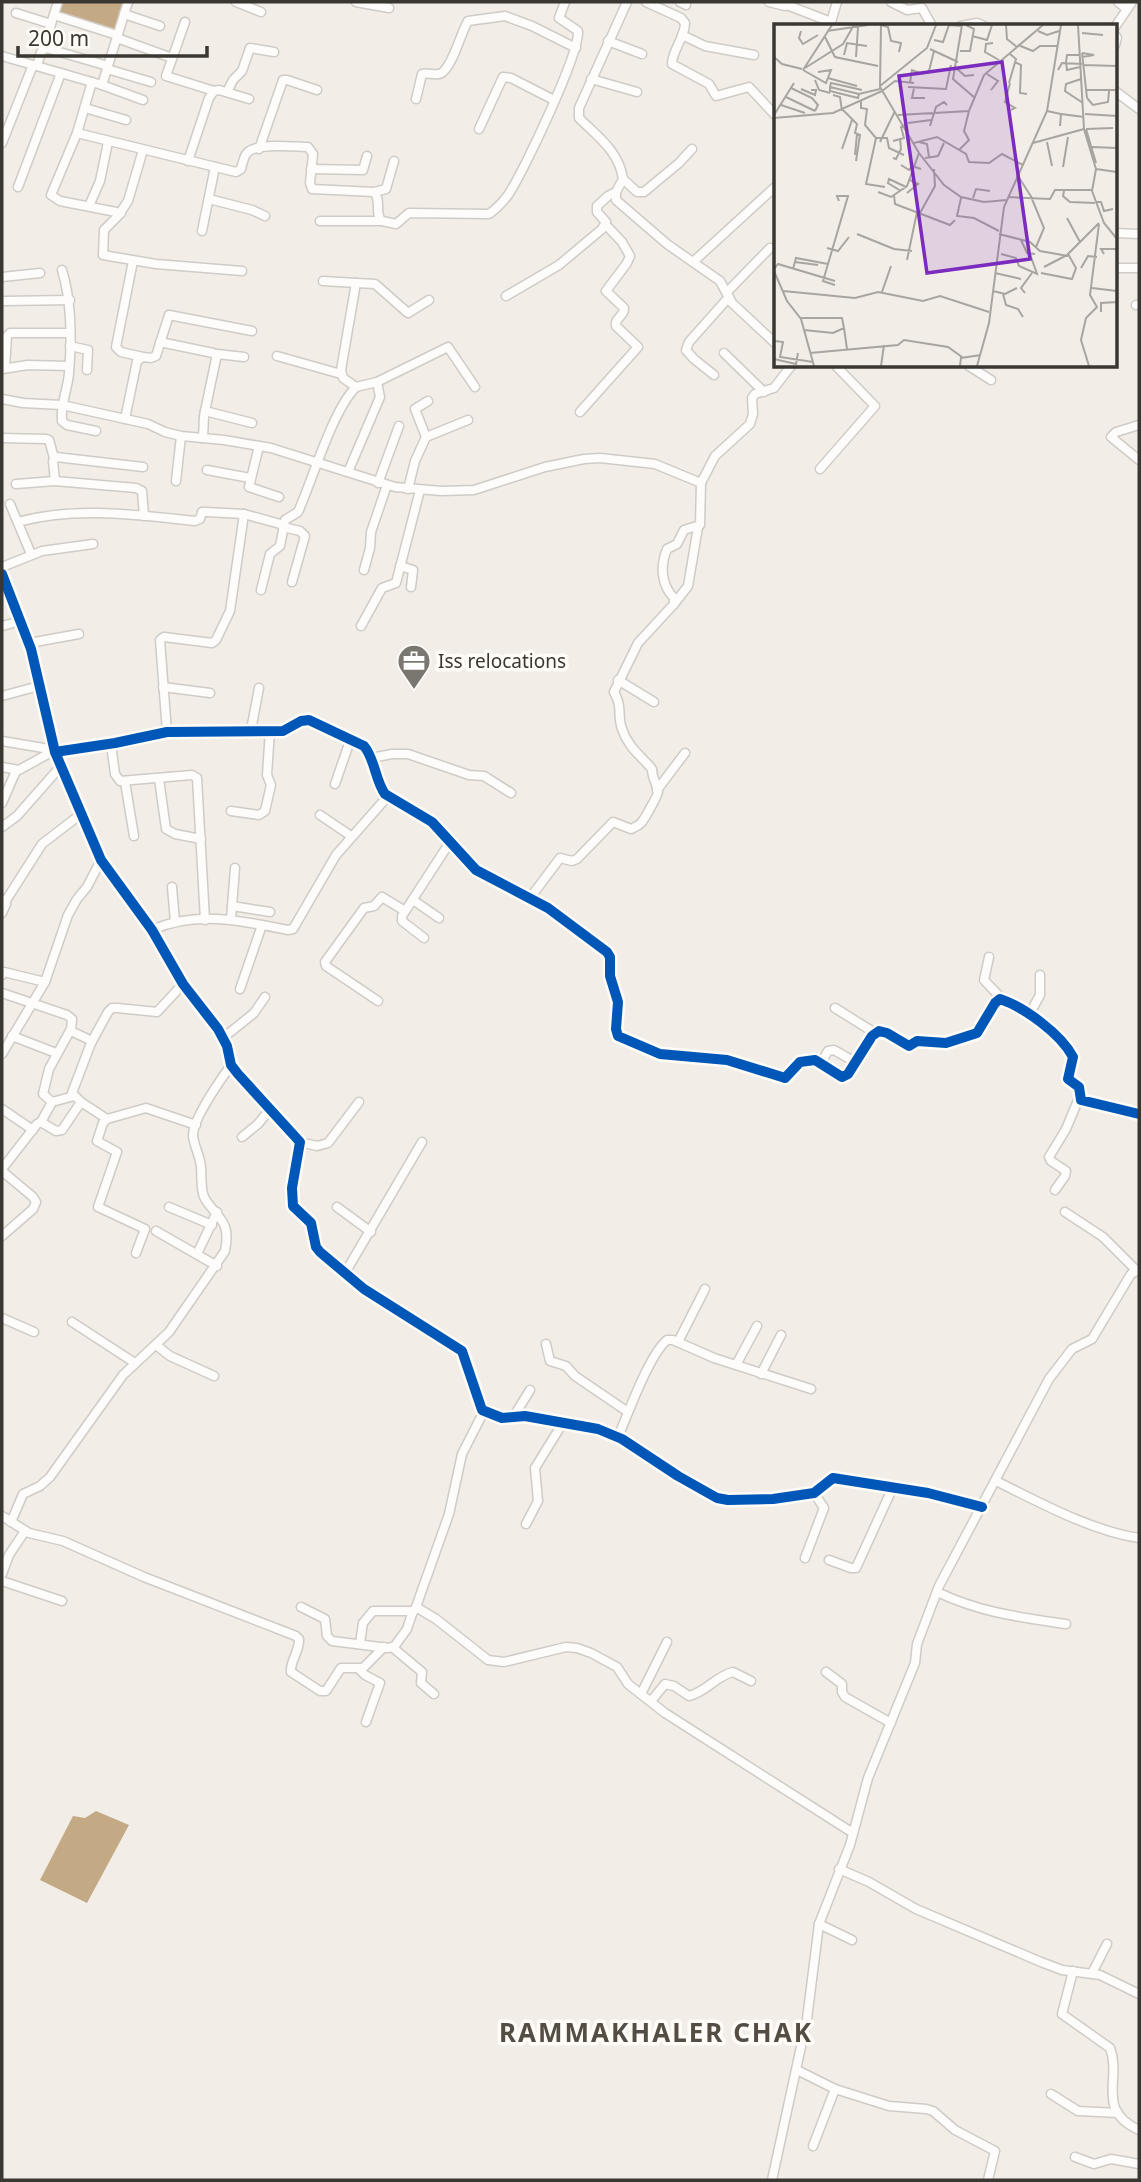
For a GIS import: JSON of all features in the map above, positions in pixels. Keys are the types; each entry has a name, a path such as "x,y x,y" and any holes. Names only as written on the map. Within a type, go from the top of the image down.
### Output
{"street":[{"path":"2,143 43,49 58,2"},
{"path":"102,85 128,2"},
{"path":"236,2 261,12"},
{"path":"355,2 389,8"},
{"path":"320,221 382,221 396,224 409,214 492,213 510,193 577,45 576,27 559,18 565,2"},
{"path":"627,2 591,79 579,108 579,118 605,142 614,154 623,178 637,192 643,192 667,174 692,149"},
{"path":"646,2 684,20 686,27 672,64 709,84 716,96 749,87 774,114"},
{"path":"769,2 785,6 788,3 831,22 837,2"},
{"path":"891,2 910,10 922,8 931,24"},
{"path":"1116,26 1130,5 1118,2"},
{"path":"16,13 51,24"},
{"path":"124,14 160,26"},
{"path":"54,15 172,58"},
{"path":"416,99 422,74 443,72 468,21 505,16 577,45"},
{"path":"185,22 166,75 168,78 249,99"},
{"path":"682,35 705,46 754,55"},
{"path":"608,41 642,54"},
{"path":"227,92 242,71 250,48 274,52"},
{"path":"43,49 151,82"},
{"path":"2,56 102,85 143,100"},
{"path":"18,187 61,73"},
{"path":"479,129 503,77 511,78 554,100"},
{"path":"591,79 636,92"},
{"path":"258,149 283,80 317,90"},
{"path":"92,82 77,133 51,195 60,201 121,213"},
{"path":"188,161 209,98 214,91"},
{"path":"1116,93 1139,109"},
{"path":"85,108 127,120"},
{"path":"77,133 239,171 248,152 270,146 308,147 313,154 312,190 374,192 386,189 394,161"},
{"path":"89,206 99,186 108,142"},
{"path":"143,150 130,195 121,213 104,230 104,257 242,271"},
{"path":"311,169 363,170 367,156"},
{"path":"202,232 215,167"},
{"path":"623,178 616,192 616,200 636,219 720,281 737,309 774,342"},
{"path":"693,262 774,188"},
{"path":"374,192 378,197 378,216 382,221"},
{"path":"580,412 638,347 616,326 624,308 606,291 630,256 597,212 597,206 616,192"},
{"path":"209,199 265,216"},
{"path":"506,296 558,265 606,225"},
{"path":"1116,233 1139,234"},
{"path":"714,375 686,350 689,342 769,248"},
{"path":"133,261 116,347 121,352 151,358 156,356 169,315 252,331"},
{"path":"1116,268 1139,268"},
{"path":"62,270 70,300 70,333 69,366 61,418 63,423 96,431"},
{"path":"2,277 40,273"},
{"path":"323,281 375,284 408,313 429,300"},
{"path":"341,374 356,283"},
{"path":"4,300 70,300"},
{"path":"69,366 28,365 3,368 4,348 10,333 70,333"},
{"path":"160,342 217,356"},
{"path":"69,346 88,350 87,370"},
{"path":"261,590 270,554 279,548 287,517 298,512 345,401 356,387 377,382 448,347 475,387"},
{"path":"217,356 222,354 244,357"},
{"path":"724,354 764,392"},
{"path":"202,438 217,356"},
{"path":"277,356 341,374 356,387"},
{"path":"125,419 137,361 143,357"},
{"path":"530,898 556,861 563,857 572,861 577,859 610,823 617,822 631,830 641,823 657,797 652,769 630,748 622,729 620,703 614,692 641,639 688,586 701,521 701,483 715,456 750,424 753,414 752,398 755,394 774,387 788,368"},
{"path":"820,469 876,406 838,368"},
{"path":"972,368 992,380"},
{"path":"348,472 380,397 377,382"},
{"path":"2,399 62,405 148,424 181,436 259,446 318,462 382,484 408,489 474,490 545,467 584,459 648,463 666,467 701,483"},
{"path":"426,437 415,409 428,401"},
{"path":"205,411 252,423"},
{"path":"408,489 415,461 426,437 468,420"},
{"path":"1139,425 1116,432 1111,437 1139,460"},
{"path":"363,570 382,484 399,426"},
{"path":"176,481 181,436"},
{"path":"2,438 49,440 54,458 55,481"},
{"path":"259,446 249,487 279,497"},
{"path":"54,458 143,467"},
{"path":"206,470 250,478"},
{"path":"16,484 55,481 139,488 142,491 144,516"},
{"path":"361,626 382,588 396,583 420,490"},
{"path":"10,504 31,554"},
{"path":"18,522 71,514 144,516 195,522 200,519 202,512 244,514 300,531 305,536 292,582"},
{"path":"167,732 162,638 215,642 221,626 229,616 244,514"},
{"path":"674,604 674,598 664,584 664,556 667,549 677,544 684,530 698,527"},
{"path":"2,567 31,554 93,544"},
{"path":"400,566 413,570 411,587"},
{"path":"2,574 29,643 55,751 101,860 152,930 183,984 223,1038 232,1065 300,1142 324,1145 331,1140 359,1102"},
{"path":"2,626 21,621"},
{"path":"29,643 79,634"},
{"path":"618,680 654,702"},
{"path":"2,696 38,686"},
{"path":"163,687 210,693"},
{"path":"251,730 259,688"},
{"path":"2,741 55,751 111,744 167,732 288,729 309,720 351,738 367,748 381,788 388,796 426,817 476,870 555,912 609,955 610,976 618,1002 616,1029 622,1038 660,1054 727,1060 785,1078 800,1062 810,1060 821,1063 842,1077 848,1074 875,1033 884,1031 909,1046 918,1041 950,1042 977,1033 997,1000 1003,1000"},
{"path":"231,811 259,815 265,811 271,785 267,775 270,730"},
{"path":"335,784 351,738"},
{"path":"111,744 115,774 120,781 192,775 197,778 205,920"},
{"path":"2,803 16,771 55,751"},
{"path":"371,758 401,753 423,757 469,775 484,776 511,793"},
{"path":"657,790 685,753"},
{"path":"2,827 17,816 61,766"},
{"path":"2,767 16,771"},
{"path":"159,779 166,829 175,834 201,839"},
{"path":"125,782 134,836"},
{"path":"152,930 175,922 231,919 293,929 316,887 351,836 388,796"},
{"path":"2,913 3,901 42,844 81,814"},
{"path":"320,815 351,836"},
{"path":"424,938 402,921 402,916 450,842"},
{"path":"2,1054 45,982 68,915 101,860"},
{"path":"231,919 235,868"},
{"path":"172,887 175,922"},
{"path":"378,1001 326,966 325,962 364,908 374,906 382,897 405,911"},
{"path":"413,900 439,918"},
{"path":"232,906 270,912"},
{"path":"240,989 262,925"},
{"path":"989,957 984,980 1003,1000 1055,1034 1070,1051 1073,1061 1068,1079 1079,1087 1079,1098 1066,1129 1049,1157 1066,1171 1055,1190"},
{"path":"2,975 4,972 10,972 45,982"},
{"path":"1029,1015 1040,995 1040,975"},
{"path":"107,1119 78,1099 74,1086 92,1041 110,1009 158,1012 183,984"},
{"path":"2,993 71,1017 71,1029 56,1053 43,1091 52,1101 78,1099"},
{"path":"223,1038 254,1013 265,998"},
{"path":"835,1008 875,1033"},
{"path":"71,1029 92,1041"},
{"path":"12,1036 56,1053"},
{"path":"821,1063 828,1051 834,1049 855,1062"},
{"path":"14,1518 23,1494 40,1486 50,1477 123,1375 135,1363 160,1348 225,1251 224,1222 202,1192 200,1157 193,1135 195,1125 232,1065"},
{"path":"1079,1098 1089,1103 1139,1114"},
{"path":"41,1122 55,1131 62,1130 78,1099"},
{"path":"2,1236 33,1209 36,1202 2,1170 41,1122 52,1101"},
{"path":"136,1253 145,1228 98,1207 116,1155 115,1150 97,1141 103,1123 107,1119 146,1108 195,1125"},
{"path":"2,1109 33,1130"},
{"path":"242,1137 258,1125 270,1109"},
{"path":"300,1142 292,1188 293,1206 311,1223 316,1247 364,1289 462,1351 478,1405 484,1411 502,1418 514,1416 564,1421 618,1437 717,1498 739,1501 814,1493 833,1478 893,1487 982,1507"},
{"path":"345,1273 422,1142"},
{"path":"169,1207 212,1225"},
{"path":"337,1207 371,1232"},
{"path":"197,1254 217,1212"},
{"path":"772,2180 813,1984 819,1924 853,1833 868,1777 915,1663 917,1644 937,1592 1061,1360 1072,1349 1092,1339 1131,1274 1138,1270 1103,1237 1065,1212"},
{"path":"156,1231 217,1266"},
{"path":"678,1342 705,1289"},
{"path":"2,1318 34,1332"},
{"path":"72,1322 135,1363"},
{"path":"736,1365 757,1326"},
{"path":"761,1374 781,1335"},
{"path":"618,1437 661,1346 667,1340 678,1342 709,1357 811,1389"},
{"path":"546,1344 550,1361 566,1366 575,1376 628,1412"},
{"path":"160,1348 214,1376"},
{"path":"514,1416 530,1390"},
{"path":"360,1670 407,1629 449,1514 462,1454 484,1411"},
{"path":"526,1524 538,1501 535,1468 564,1421"},
{"path":"996,1481 1109,1531 1139,1538"},
{"path":"829,1560 856,1568 893,1487"},
{"path":"806,1558 824,1508 814,1493"},
{"path":"2,1516 14,1518 25,1531 63,1541 144,1577 296,1636 299,1646 290,1667 291,1672 320,1691 326,1691 341,1668 360,1670 380,1683 366,1722"},
{"path":"2,1574 9,1555 25,1531"},
{"path":"2,1581 62,1601"},
{"path":"937,1592 990,1613 1066,1624"},
{"path":"301,1606 325,1619 328,1639 388,1647 422,1672 421,1683 434,1694"},
{"path":"360,1643 362,1623 373,1611 415,1609 436,1619 488,1660 504,1662 566,1647 577,1648 617,1667 628,1684 676,1720 853,1833"},
{"path":"641,1694 667,1642"},
{"path":"651,1701 665,1684 674,1686 689,1696 702,1691 722,1675 733,1672 751,1681"},
{"path":"826,1672 842,1684 845,1697 891,1723"},
{"path":"839,1869 869,1882 916,1909 1041,1962 1092,1973 1139,1994"},
{"path":"819,1924 852,1940"},
{"path":"1092,1973 1107,1944"},
{"path":"1073,1971 1062,2014 1110,2048 1112,2094 1118,2113 1139,2130"},
{"path":"797,2070 835,2089 889,2106 916,2107 933,2112 955,2130 995,2151 988,2180"},
{"path":"813,2146 835,2089"},
{"path":"1051,2094 1080,2111 1118,2113"},
{"path":"1075,2158 1094,2164 1113,2160 1139,2164"}],"shaded area":[{"path":"60,2 124,2 115,31 56,13"},
{"path":"96,1811 129,1825 87,1903 40,1880 73,1816 85,1818"}],"cycle path":[{"path":"2,574 31,649 55,752 101,860 152,930 183,984 218,1029 227,1046 231,1065 300,1142 292,1188 293,1206 311,1223 316,1247 364,1289 462,1351 482,1410 502,1418 525,1416 598,1429 622,1439 717,1498 773,1499 814,1493 833,1478 928,1493 982,1507"},
{"path":"55,752 167,732 283,731 301,721 309,720 364,746 385,794 432,822 476,870 548,908 607,952 610,957 610,976 618,1002 618,1036 660,1054 727,1060 785,1078 800,1062 815,1060 842,1077 848,1074 872,1036 879,1031 909,1046 917,1041 946,1043 977,1033 1000,999 1020,1008 1060,1039 1073,1057 1068,1079 1079,1087 1081,1100 1139,1114"}],"place":[{"name":"Iss relocations","path":"414,691"}],"district":[{"name":"RAMMAKHALER CHAK","path":"656,2033"}]}
